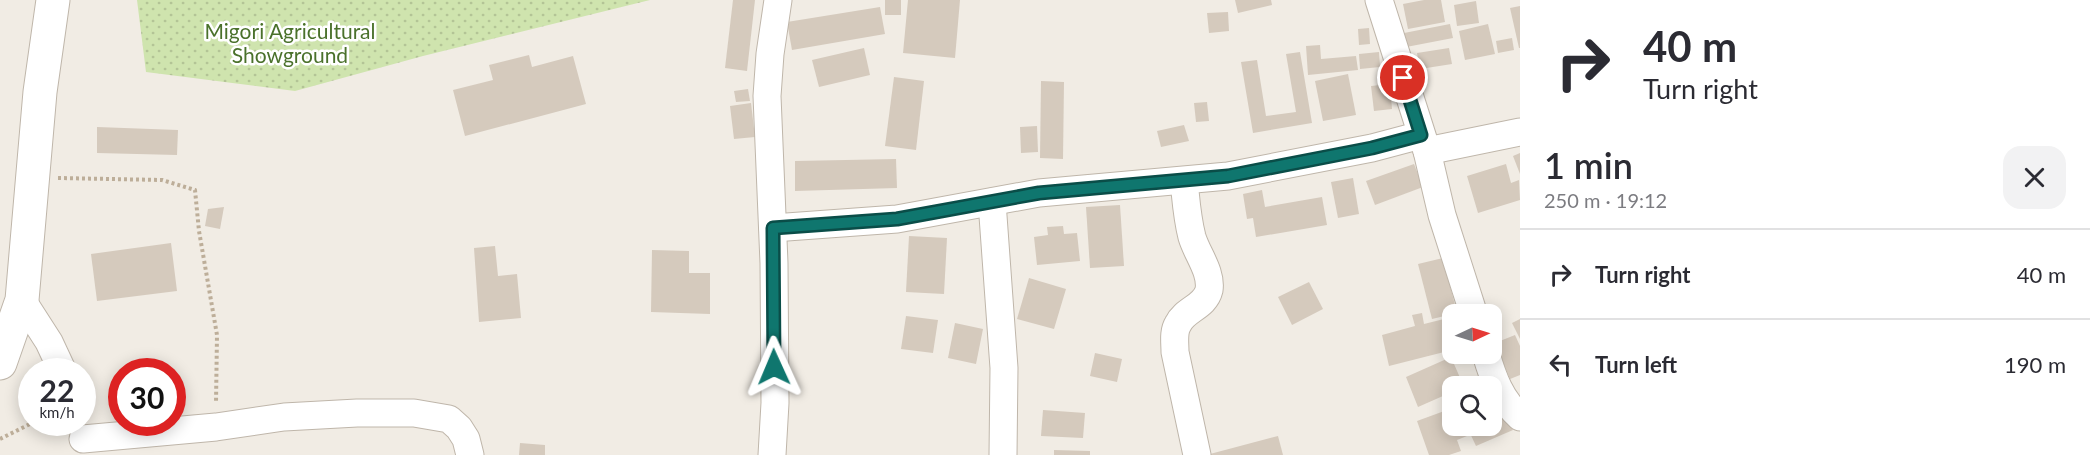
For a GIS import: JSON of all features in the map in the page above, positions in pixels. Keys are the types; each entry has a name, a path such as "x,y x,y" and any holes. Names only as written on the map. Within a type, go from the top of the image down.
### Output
{"street":[{"path":"0,363 22,300 39,92 53,0"},
{"path":"772,455 775,403 773,228 767,96 770,54 778,0"},
{"path":"1379,0 1424,143 1442,215 1470,304"},
{"path":"773,228 897,219 1039,193 1184,181 1264,170 1372,148 1520,132"},
{"path":"1184,181 1187,215 1193,240 1206,270 1209,289 1201,304 1184,315 1174,335 1175,352 1197,455"},
{"path":"992,202 1004,369 1003,455"},
{"path":"22,300 56,358"},
{"path":"1489,364 1497,388 1520,417"},
{"path":"83,439 216,427 284,417 357,412 414,413 449,419 466,439 470,455"}],"path":[{"path":"31,177 162,180 195,190 199,231 217,335 216,427"},
{"path":"0,439 18,430"}],"green space":[{"name":"Migori Agricultural Showground","path":"137,0 650,0 423,56 295,91 146,72"}],"building":[{"path":"733,0 755,0 747,71 725,68"},
{"path":"885,0 901,0 901,15 885,15"},
{"path":"908,0 960,0 955,58 903,53"},
{"path":"1235,0 1271,0 1272,5 1238,13"},
{"path":"1441,0 1445,22 1408,29 1403,4"},
{"path":"1476,1 1479,23 1457,26 1454,5"},
{"path":"1520,6 1520,48 1519,48 1510,8"},
{"path":"880,7 885,34 792,50 787,22"},
{"path":"1228,12 1229,31 1209,33 1207,13"},
{"path":"1450,24 1453,38 1401,48 1399,34"},
{"path":"1488,24 1495,54 1465,60 1459,31"},
{"path":"1369,28 1370,44 1359,45 1358,29"},
{"path":"1512,38 1514,50 1498,53 1496,41"},
{"path":"1320,45 1321,59 1356,56 1358,70 1308,75 1306,46"},
{"path":"864,48 870,75 819,87 812,60"},
{"path":"1449,48 1452,64 1420,69 1417,53"},
{"path":"1300,52 1312,123 1253,133 1241,62 1257,60 1266,116 1296,112 1286,54"},
{"path":"1379,52 1380,67 1360,69 1359,54"},
{"path":"529,55 532,67 573,56 586,104 465,136 453,90 493,80 489,65"},
{"path":"1348,74 1356,115 1323,121 1315,81"},
{"path":"894,77 924,81 916,150 885,146"},
{"path":"1041,81 1064,82 1063,159 1040,158"},
{"path":"1390,84 1392,109 1374,111 1371,86"},
{"path":"748,89 750,101 736,102 734,91"},
{"path":"1207,102 1209,121 1196,122 1194,103"},
{"path":"751,103 755,137 734,139 730,106"},
{"path":"1184,125 1189,141 1161,147 1157,131"},
{"path":"1037,126 1038,152 1021,153 1020,127"},
{"path":"97,127 178,130 177,155 97,153"},
{"path":"1520,153 1520,174 1513,156"},
{"path":"896,159 897,188 795,191 795,161"},
{"path":"1414,164 1423,187 1375,205 1366,181"},
{"path":"1506,164 1511,183 1519,180 1520,200 1478,213 1467,176"},
{"path":"1353,178 1359,214 1338,218 1331,182"},
{"path":"1262,190 1265,207 1322,197 1327,225 1256,237 1253,218 1247,219 1243,194"},
{"path":"1120,205 1124,266 1090,268 1086,207"},
{"path":"224,207 220,229 205,226 208,209"},
{"path":"1063,226 1064,234 1077,233 1080,261 1037,265 1034,237 1048,235 1047,227"},
{"path":"909,236 947,238 944,294 906,292"},
{"path":"171,243 177,291 97,301 91,254"},
{"path":"495,246 498,276 517,274 521,318 479,322 474,248"},
{"path":"652,250 689,251 689,273 710,273 710,314 651,312"},
{"path":"1443,258 1455,304 1442,304 1442,317 1432,319 1418,264"},
{"path":"1029,278 1066,289 1054,329 1017,319"},
{"path":"1309,282 1323,309 1292,325 1278,297"},
{"path":"1422,313 1424,324 1442,320 1442,353 1389,366 1382,335 1415,326 1412,315"},
{"path":"906,316 938,320 933,353 901,349"},
{"path":"1520,319 1520,339 1512,323"},
{"path":"955,323 983,329 976,364 948,358"},
{"path":"1515,335 1520,346 1520,375 1510,379 1502,360 1502,340"},
{"path":"1095,353 1122,359 1117,382 1090,376"},
{"path":"1442,361 1442,364 1454,364 1459,376 1442,376 1442,396 1418,407 1406,377"},
{"path":"1043,410 1085,413 1083,438 1041,436"},
{"path":"1442,412 1442,436 1467,436 1457,440 1461,451 1449,455 1429,455 1417,421"},
{"path":"1505,412 1513,430 1502,435 1502,413"},
{"path":"1278,436 1283,455 1210,455 1210,454"},
{"path":"1471,436 1499,436 1476,446"},
{"path":"520,443 545,445 545,455 519,455"},
{"path":"1054,450 1090,451 1090,455 1054,455"}],"route":[{"path":"774,367 773,228 897,219 1039,193 1228,176 1372,148 1421,135 1403,78"}]}
